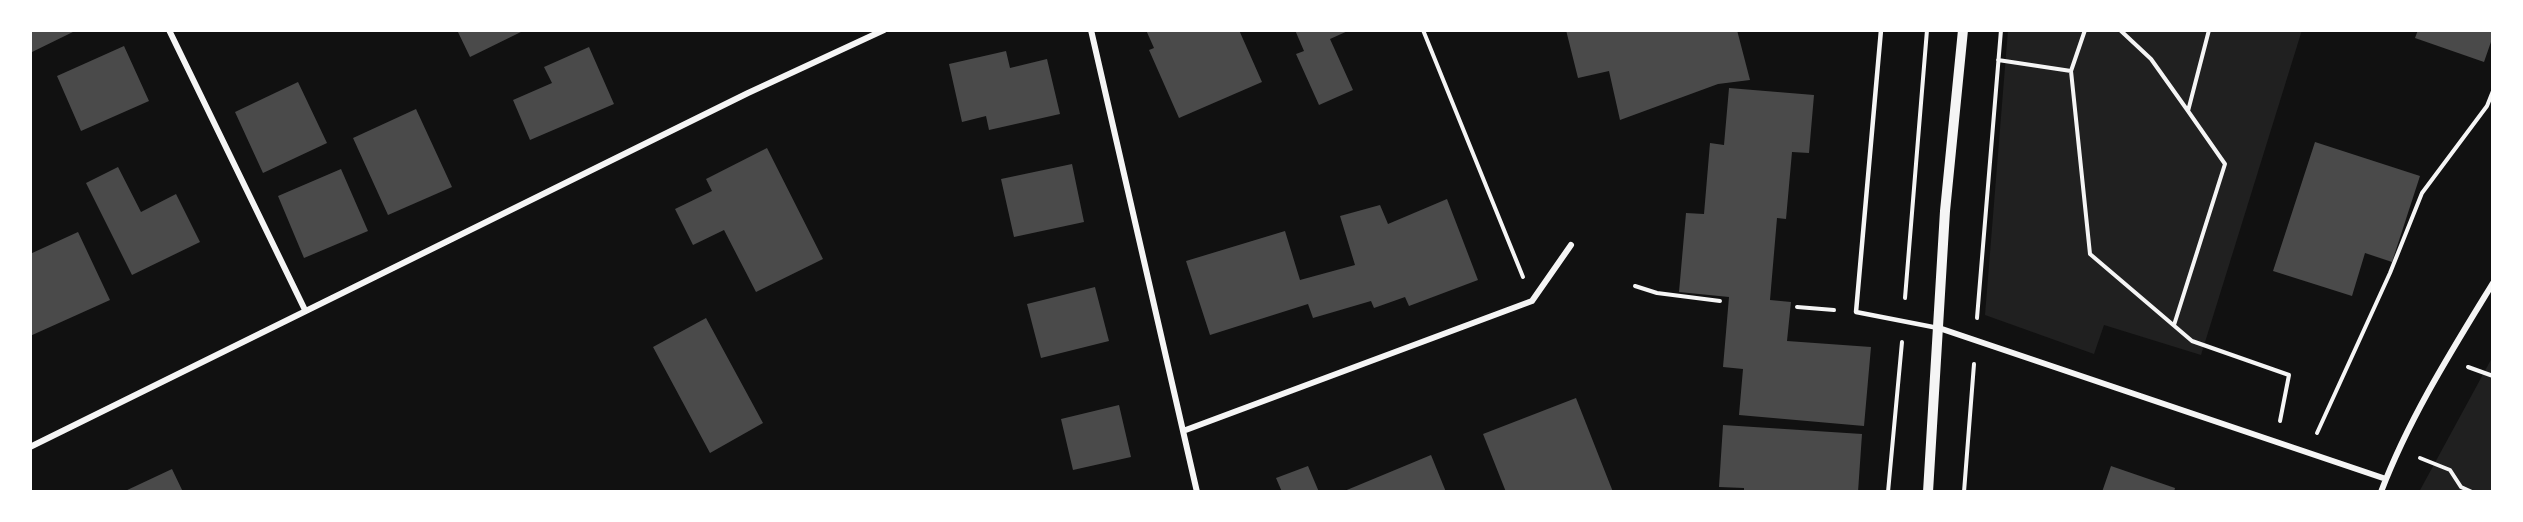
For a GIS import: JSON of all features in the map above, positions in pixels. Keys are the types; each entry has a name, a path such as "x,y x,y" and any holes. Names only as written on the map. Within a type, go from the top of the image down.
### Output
{"street":[{"path":"169,30 305,310"},
{"path":"30,447 769,83 884,30"},
{"path":"1091,30 1197,492"},
{"path":"1928,492 1945,211 1963,30"},
{"path":"1183,431 1532,301 1570,245"},
{"path":"2381,492 2398,450 2447,359 2493,283"},
{"path":"1939,328 2386,479"}],"lane":[{"path":"1881,30 1856,312 1939,328"}],"path":[{"path":"1422,30 1532,301"},
{"path":"1888,492 1927,30"},
{"path":"1964,492 2001,30"},
{"path":"2085,30 2071,71 2090,254 2192,341 2289,375 2276,442"},
{"path":"2120,30 2151,59 2225,164 2174,325"},
{"path":"2188,111 2209,30"},
{"path":"1998,60 2071,71"},
{"path":"2308,453 2395,263 2422,193 2487,106 2493,91"},
{"path":"1635,286 1657,293 1720,301"},
{"path":"1797,307 1856,312"},
{"path":"2427,461 2450,470 2461,487 2472,492"}],"shaded area":[{"path":"2008,30 2302,30 2201,355 2104,325 2094,354 1985,315"},
{"path":"2493,356 2493,492 2419,492"}],"building":[{"path":"30,30 77,30 30,53"},
{"path":"457,30 525,30 470,57"},
{"path":"1146,30 1239,30 1262,82 1179,118 1149,50 1154,48"},
{"path":"1295,30 1350,30 1330,39 1353,90 1319,105 1296,54 1304,51"},
{"path":"1566,30 1737,30 1750,80 1718,84 1620,120 1609,71 1578,78"},
{"path":"2418,30 2493,30 2493,36 2484,62 2415,38"},
{"path":"124,46 149,101 81,131 57,76"},
{"path":"589,47 614,104 530,140 513,100 552,83 544,67"},
{"path":"1006,51 1010,68 1047,59 1060,114 989,130 986,116 962,122 949,64"},
{"path":"298,82 327,143 263,173 235,112"},
{"path":"1729,88 1814,95 1809,153 1792,152 1786,219 1777,218 1770,300 1791,302 1787,341 1871,347 1864,426 1739,415 1743,369 1723,367 1729,297 1679,292 1686,213 1704,214 1710,143 1724,145"},
{"path":"416,109 452,187 388,215 353,138"},
{"path":"2315,142 2420,176 2392,262 2365,253 2352,296 2273,271"},
{"path":"767,148 823,259 756,292 724,230 693,245 675,209 712,191 706,179"},
{"path":"1072,164 1084,222 1014,237 1001,179"},
{"path":"118,167 141,212 176,194 200,242 132,275 86,183"},
{"path":"341,169 368,231 304,258 278,196"},
{"path":"1447,199 1478,280 1409,306 1405,297 1374,308 1371,301 1313,318 1308,304 1210,335 1186,261 1285,231 1300,280 1355,265 1340,216 1380,205 1388,224"},
{"path":"78,232 110,300 30,336 30,254"},
{"path":"1095,287 1109,341 1041,358 1027,304"},
{"path":"706,318 763,423 710,453 653,347"},
{"path":"1576,398 1613,492 1506,492 1483,434"},
{"path":"1119,405 1131,457 1073,470 1061,419"},
{"path":"1723,425 1862,434 1858,492 1744,492 1744,488 1719,487"},
{"path":"1431,455 1446,492 1342,492"},
{"path":"1308,466 1319,492 1282,492 1276,478"},
{"path":"2111,466 2175,488 2174,492 2102,492"},
{"path":"172,469 183,492 123,492"}]}
